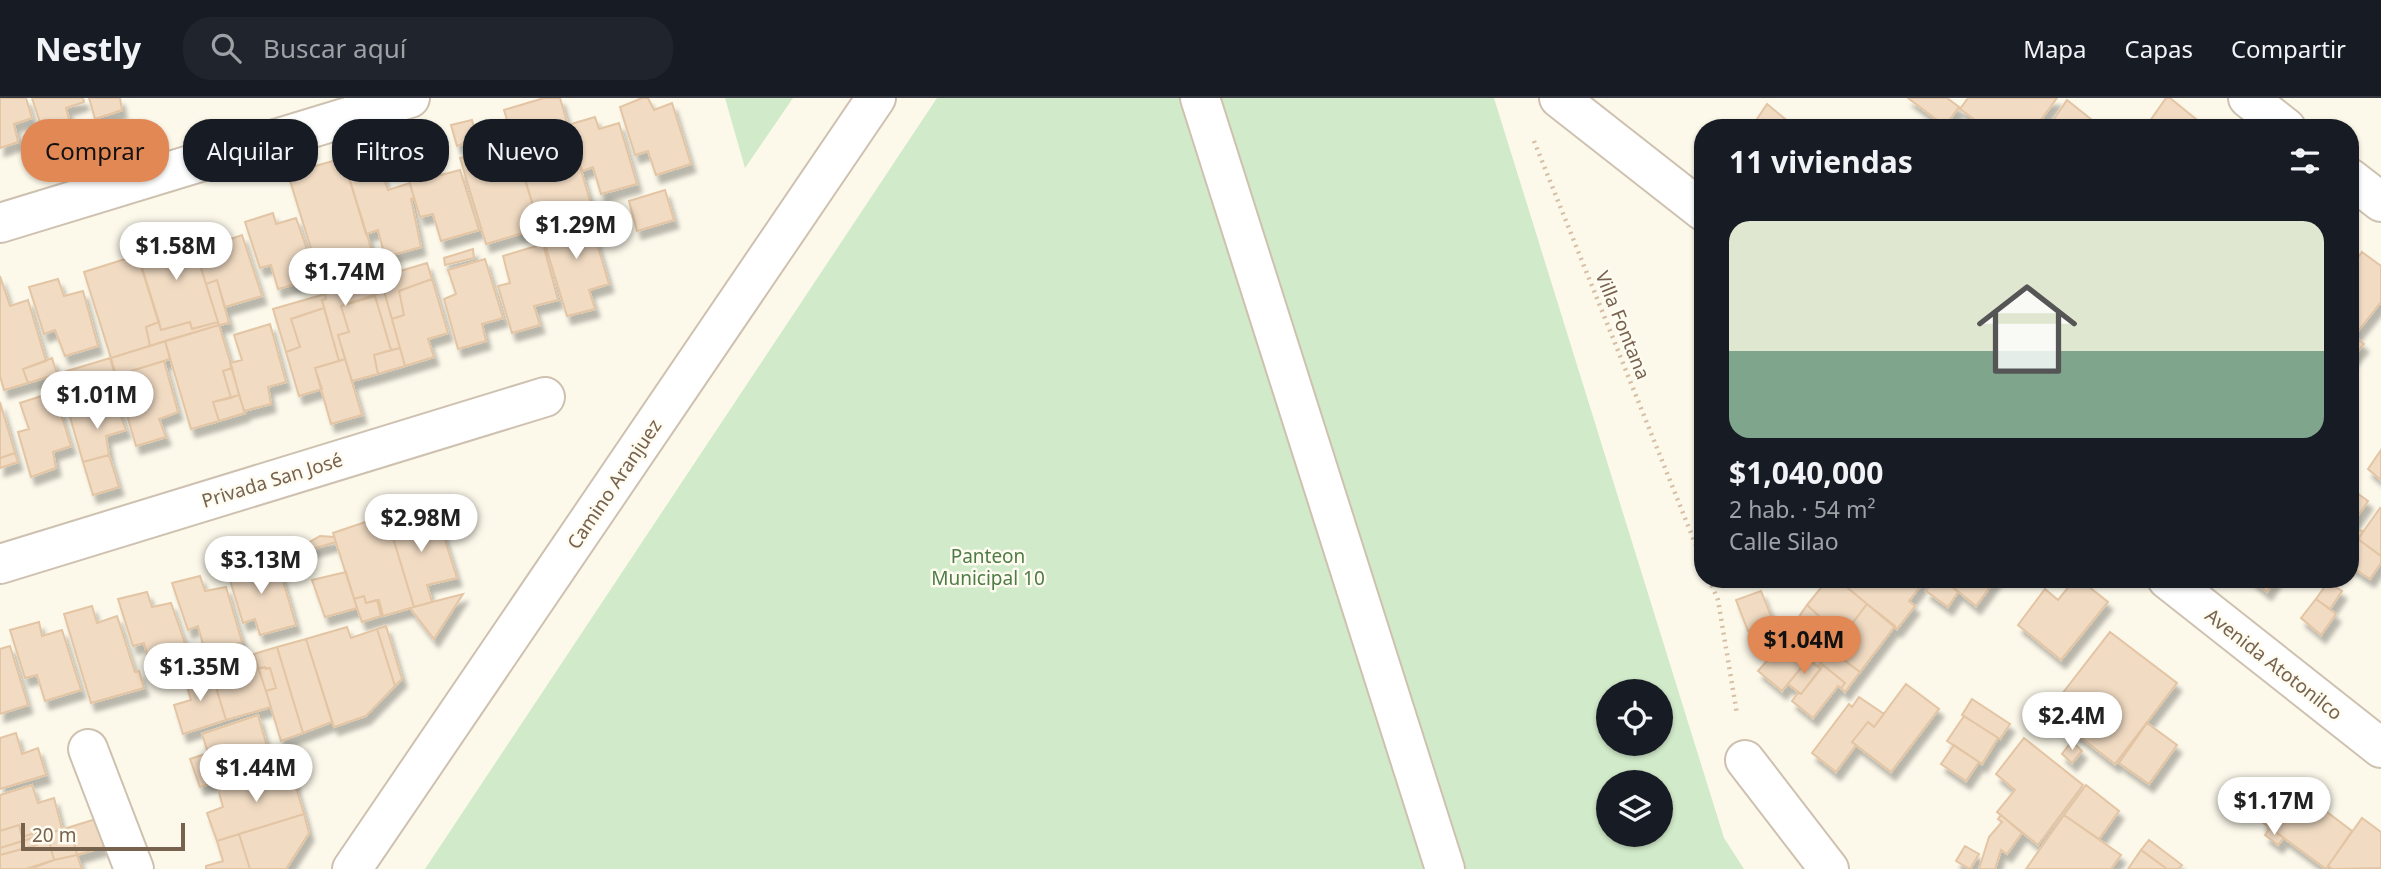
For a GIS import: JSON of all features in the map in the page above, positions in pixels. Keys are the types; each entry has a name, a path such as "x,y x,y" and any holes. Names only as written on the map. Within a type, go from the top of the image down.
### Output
{"street":[{"path":"0,223 410,98"},
{"name":"Camino Aranjuez","path":"352,869 876,98"},
{"path":"1200,98 1445,869"},
{"path":"1559,98 1694,204"},
{"path":"2248,98 2275,119"},
{"path":"2359,185 2381,202"},
{"name":"Privada San José","path":"0,564 545,397"},
{"name":"Avenida Atotonilco","path":"2178,588 2381,748"},
{"path":"88,749 134,869"},
{"path":"1745,760 1829,869"}],"path":[{"name":"Villa Fontana","path":"1532,137 1694,541"},
{"path":"1713,588 1718,600 1745,760"}],"green space":[{"path":"725,98 793,98 745,168"},
{"name":"Panteon Municipal 10","path":"937,98 1494,98 1724,838 1744,869 425,869"}],"building":[{"path":"0,98 26,98 32,118 21,119 21,122 14,124 18,142 0,148"},
{"path":"32,98 83,98 84,102 66,108 69,119 39,119"},
{"path":"89,98 120,98 122,110 95,119"},
{"path":"544,98 560,98 566,119 507,119 504,110"},
{"path":"648,98 654,110 672,103 691,164 656,175 648,151 635,155 620,107"},
{"path":"1908,98 1947,98 1959,107 1950,119 1936,119"},
{"path":"1968,98 2057,98 2042,119 1974,119 1960,109"},
{"path":"2166,98 2170,98 2196,119 2151,119"},
{"path":"2067,100 2091,119 2054,119"},
{"path":"1767,104 1785,119 1757,119"},
{"path":"595,117 599,129 619,123 637,184 601,194 593,167 583,171 583,121"},
{"path":"463,122 463,144 457,146 451,125"},
{"path":"332,161 332,182 350,182 380,277 325,294 290,182 318,182 318,165"},
{"path":"460,170 479,230 441,241 433,214 420,217 409,182 449,182 449,173"},
{"path":"583,177 593,211 540,228 526,182 583,182"},
{"path":"350,182 385,182 388,190 410,183 421,247 385,257 378,230 366,234"},
{"path":"467,182 526,182 540,228 486,244"},
{"path":"665,190 674,220 637,231 629,201"},
{"path":"593,211 599,228 593,230 609,284 589,290 595,309 567,316 540,228"},
{"path":"273,213 276,224 296,218 317,278 278,289 271,265 260,268 245,222"},
{"path":"220,227 225,241 242,235 262,296 225,307 217,280 206,284 191,236"},
{"path":"190,233 218,322 192,329 190,322 161,330 134,244 158,236 160,243"},
{"path":"543,244 558,300 534,306 540,325 512,333 498,286 510,283 503,256"},
{"path":"473,249 474,258 445,265 444,258"},
{"path":"2362,252 2381,266 2381,302 2359,330 2359,256"},
{"path":"138,255 159,322 146,327 150,346 111,358 84,272"},
{"path":"485,259 503,318 482,324 486,341 458,349 444,299 456,294 448,270"},
{"path":"427,263 432,279 399,291 404,315 392,319 380,277"},
{"path":"0,276 10,306 28,300 46,361 23,369 28,383 4,390 0,376"},
{"path":"380,277 400,348 391,350 375,296 380,293 376,278"},
{"path":"376,278 380,293 341,306 349,332 338,335 345,359 339,361 322,300 326,299 325,294"},
{"path":"58,279 64,296 83,291 98,346 65,356 55,330 44,334 29,287"},
{"path":"432,279 448,333 428,339 434,357 405,366 392,319 404,315 399,291"},
{"path":"217,280 229,323 219,325 206,284"},
{"path":"325,294 326,299 322,300 324,308 291,319 300,347 286,352 273,309"},
{"path":"375,296 391,350 374,355 378,374 352,381 338,335 349,332 341,306"},
{"path":"324,308 339,361 315,368 322,389 299,396 286,352 300,347 291,319"},
{"path":"159,322 161,330 190,322 192,329 218,322 219,325 150,346 146,327"},
{"path":"270,324 286,382 268,387 271,404 244,411 230,363 242,360 234,335"},
{"path":"219,325 232,368 223,371 231,398 213,402 219,421 191,429 165,341"},
{"path":"165,341 170,359 131,371 138,397 123,401 111,358"},
{"path":"400,348 405,366 378,374 374,355"},
{"path":"52,358 57,374 28,383 23,369"},
{"path":"110,358 123,401 70,417 57,374"},
{"path":"345,359 362,415 331,424 315,368"},
{"path":"164,361 178,412 159,419 166,437 136,446 123,401 138,397 131,371"},
{"path":"232,368 239,395 231,398 223,371"},
{"path":"54,392 71,446 53,452 56,468 31,477 18,432 29,429 20,403"},
{"path":"239,395 245,413 219,421 213,402"},
{"path":"0,402 15,453 0,458"},
{"path":"116,403 126,430 106,436 109,455 83,462 70,417"},
{"path":"2381,450 2381,480 2368,469"},
{"path":"15,453 18,462 0,468 0,458"},
{"path":"109,455 119,487 93,495 83,462"},
{"path":"2359,494 2368,501 2359,514"},
{"path":"2380,508 2381,556 2359,538"},
{"path":"415,510 420,524 438,518 457,578 427,585 432,602 414,607 387,518"},
{"path":"386,515 414,607 383,616 379,600 366,603 364,596 354,599 333,533"},
{"path":"320,536 334,537 336,542 309,550 308,543"},
{"path":"2359,540 2381,556 2381,563 2370,579 2359,572"},
{"path":"254,559 258,572 278,564 296,625 260,635 255,619 243,623 226,567"},
{"path":"346,572 357,608 325,617 312,580"},
{"path":"200,576 205,591 226,587 242,642 205,652 198,626 188,630 172,583"},
{"path":"1821,588 1848,588 1867,604 1842,637 1821,622 1822,619 1807,605"},
{"path":"1848,588 1919,588 1909,601 1915,606 1897,629"},
{"path":"1928,588 1953,588 1958,592 1948,607 1926,591"},
{"path":"1954,588 1989,588 1976,606"},
{"path":"2068,588 2090,588 2108,602 2061,660 2018,625 2045,589 2058,600"},
{"path":"2324,588 2337,588 2342,591 2330,609 2316,599"},
{"path":"1761,591 1773,621 1748,631 1736,600"},
{"path":"147,592 152,607 171,603 190,658 151,668 144,643 133,646 118,599"},
{"path":"463,594 434,639 410,608 432,602"},
{"path":"364,596 366,603 377,600 381,616 362,622 354,599"},
{"path":"2316,599 2336,614 2321,635 2301,618"},
{"path":"1867,604 1895,626 1860,672 1811,635 1821,622 1842,637"},
{"path":"1807,605 1822,619 1811,635 1822,643 1820,645 1798,626 1795,630 1792,627"},
{"path":"92,606 97,623 117,616 135,672 139,671 144,688 91,703 64,614"},
{"path":"39,622 42,636 62,630 81,690 45,701 37,675 25,678 10,630"},
{"path":"386,626 402,679 395,686 377,629"},
{"path":"1798,626 1820,645 1782,691 1758,671"},
{"path":"347,627 351,638 377,629 395,686 366,716 334,727 306,639"},
{"path":"2110,632 2177,683 2115,764 2048,712"},
{"path":"306,639 332,722 303,733 277,647"},
{"path":"1822,643 1837,655 1833,660 1827,655 1818,667 1808,659"},
{"path":"10,646 28,705 0,714 0,649"},
{"path":"277,647 303,733 281,741 266,691 276,688 270,668 258,668 254,654"},
{"path":"254,654 271,707 226,720 210,668"},
{"path":"1827,655 1833,660 1837,655 1860,672 1845,692 1841,688 1845,683 1823,665 1820,669 1818,667"},
{"path":"1808,659 1821,669 1801,694 1788,684"},
{"path":"1823,665 1845,683 1841,688 1838,686 1813,718 1792,701 1798,693 1801,694"},
{"path":"210,668 226,720 183,734 174,705 191,700 184,676"},
{"path":"258,668 270,668 276,688 266,691"},
{"path":"1906,684 1939,709 1891,772 1852,742 1868,722 1874,727"},
{"path":"1859,697 1884,714 1874,727 1868,722 1852,742 1856,745 1836,772 1812,753 1849,704 1852,707"},
{"path":"1972,699 2010,724 2000,739 1962,715"},
{"path":"258,715 269,754 241,763 245,773 200,787 190,759 208,753 202,734"},
{"path":"1964,716 1998,738 1982,764 1947,741"},
{"path":"2147,723 2177,745 2149,784 2119,763"},
{"path":"16,733 22,754 38,748 46,775 0,789 0,738"},
{"path":"2024,738 2083,785 2038,845 1997,812 2015,790 1996,774"},
{"path":"2072,741 2082,751 2072,763 2062,754"},
{"path":"1954,745 1979,762 1966,781 1941,764"},
{"path":"289,765 304,814 217,841 207,813 223,807 218,789"},
{"path":"2290,784 2352,831 2326,869 2262,822"},
{"path":"32,785 38,803 54,798 62,829 43,835 42,831 22,837 19,825 0,831 0,795"},
{"path":"2086,785 2119,811 2099,839 2064,815"},
{"path":"304,814 309,833 286,869 250,869 239,834"},
{"path":"2001,815 2022,833 2007,854 2001,850 1995,869 1979,869 1989,837 2002,822 1998,819"},
{"path":"2064,815 2121,855 2111,869 2026,869"},
{"path":"2362,818 2381,832 2381,868 2333,869 2328,866"},
{"path":"96,819 104,847 77,855 70,827"},
{"path":"19,825 22,837 42,831 43,835 0,848 0,831"},
{"path":"70,827 77,855 54,860 47,834"},
{"path":"2270,828 2284,838 2278,845 2265,835"},
{"path":"47,834 54,860 26,869 0,869 0,855 37,845 35,837"},
{"path":"239,834 250,869 206,869 206,866 223,861 217,841"},
{"path":"35,837 37,845 0,855 0,848"},
{"path":"2149,840 2182,865 2178,869 2167,869 2141,850"},
{"path":"1965,846 1979,854 1970,869 1956,861"},
{"path":"2141,850 2144,852 2167,869 2128,869"},
{"path":"77,855 82,869 30,869 54,860"}]}
